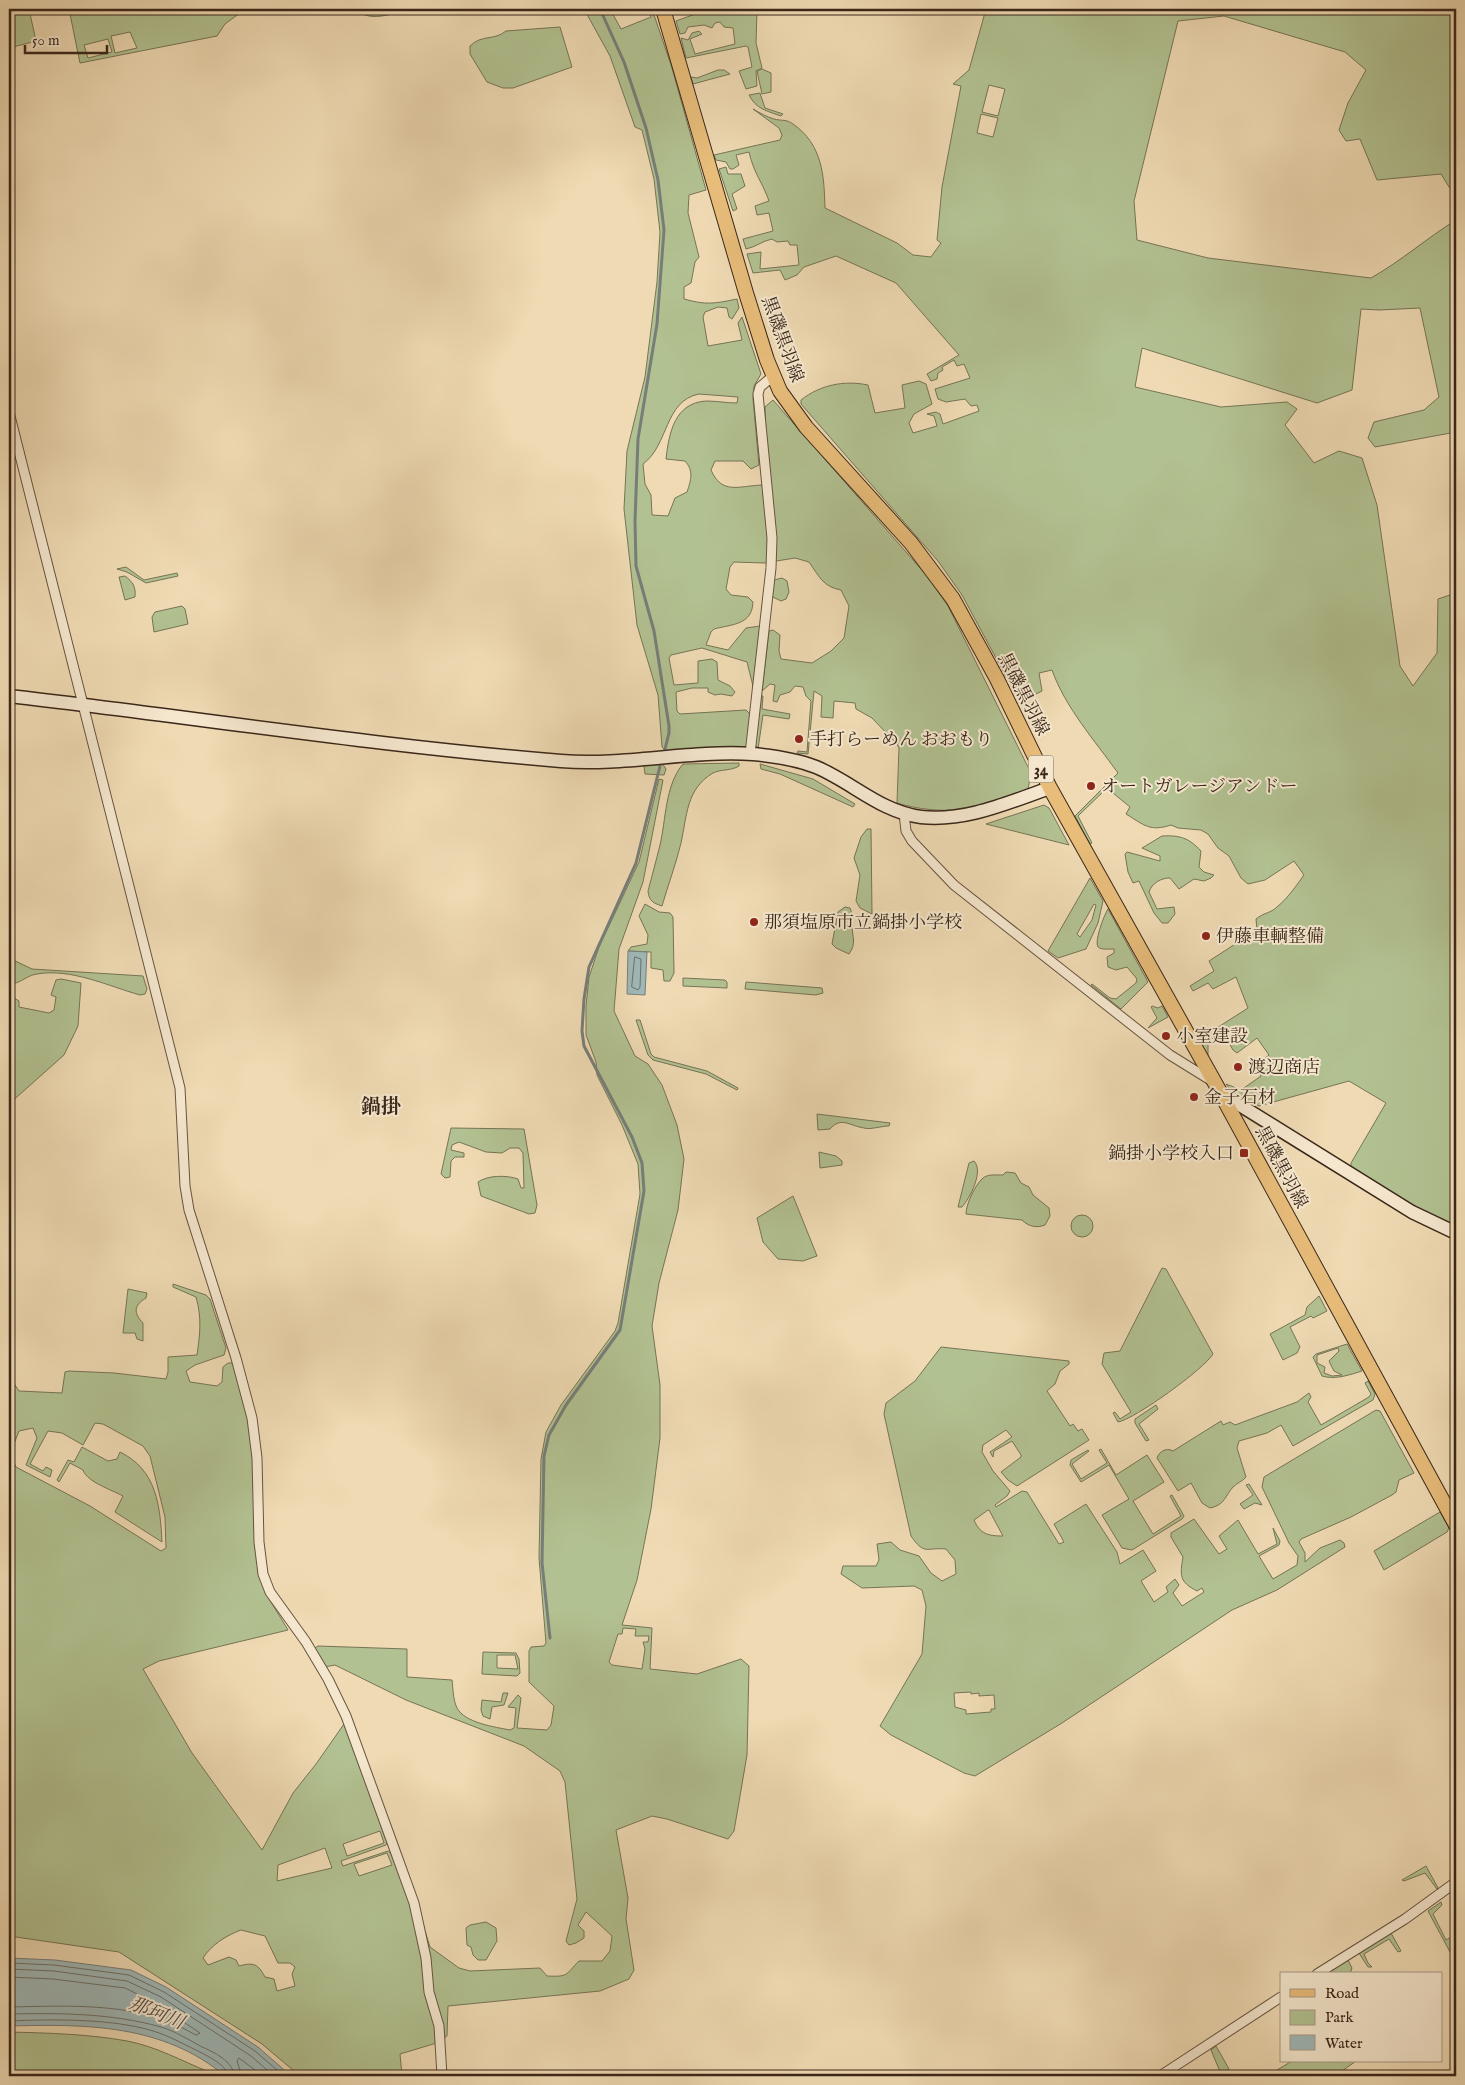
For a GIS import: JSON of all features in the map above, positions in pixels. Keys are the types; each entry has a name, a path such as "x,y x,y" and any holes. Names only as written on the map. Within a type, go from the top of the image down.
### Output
{"main road":[{"name":"黒磯黒羽線","path":"663,9 746,293 773,376 789,405 806,427 911,543 948,592 997,679 1050,788 1219,1089 1456,1525"}],"street":[{"path":"750,754 771,568 772,538 758,394 760,387 773,376"},
{"path":"9,412 81,704 180,1088 185,1186 189,1210 236,1358 252,1418 257,1458 259,1542 263,1574 270,1592 306,1642 328,1679 346,1716 414,1903 426,1958 429,1992 439,2026 442,2076"},
{"path":"9,696 404,745 564,761 613,761 675,756 750,754 797,761 816,767 876,802 904,813 924,817 957,817 976,813 1050,788"},
{"path":"904,813 906,831 912,841 954,885 1170,1055 1219,1089 1412,1212 1456,1232"},
{"path":"1320,1972 1406,1919 1456,1882"},
{"path":"1160,2076 1280,1998"}],"green space":[{"path":"13,9 29,9 36,41 13,47 9,30 9,13"},
{"path":"69,9 243,9 225,24 217,36 80,63","holes":["130,32 137,48 115,53 111,36","108,39 112,52 88,58 84,45"]},
{"path":"353,9 411,9 388,15 367,16"},
{"path":"584,9 610,9 621,29 651,17 649,9 652,9 672,68 706,190 689,195 688,213 699,257 695,262 691,283 684,287 684,299 710,303 737,299 739,308 732,319 729,317 727,308 718,307 705,312 703,317 708,346 742,340 738,323 742,317 761,374 754,386 753,399 759,465 751,469 743,461 715,461 711,470 715,478 720,483 732,487 762,485 769,527 765,407 773,400 927,576 948,606 1031,773 1028,789 997,803 964,809 930,810 897,803 899,748 896,743 872,718 856,709 855,703 834,701 833,718 821,717 822,696 814,691 808,754 797,753 798,751 807,752 811,701 806,696 803,687 795,686 790,692 780,695 777,702 773,701 775,685 770,684 762,691 769,631 773,630 780,635 779,651 781,659 812,663 831,651 844,638 849,606 841,590 826,584 809,562 795,558 764,563 734,562 730,567 726,589 731,595 748,597 753,602 752,610 740,622 714,629 706,645 728,650 746,628 760,626 753,686 747,662 702,648 671,655 669,658 674,685 698,683 698,661 712,659 717,662 718,680 730,686 735,692 732,696 715,695 708,692 708,688 692,688 676,692 677,711 680,714 746,710 751,715 749,749 668,753 662,747 658,695 637,625 624,509 627,451 645,377 657,282 660,232 654,179 642,130 635,127 610,56","holes":["699,394 738,397 737,403 706,401 696,403 687,407 681,413 672,429 666,459 685,461 691,472 690,484 687,492 675,498 668,516 652,515 651,495 645,484 643,464 658,446 679,405 688,398"]},
{"path":"719,9 757,9 756,43 762,68 756,71 757,86 746,89 739,71 752,67 748,47 746,46 686,58 681,38 688,40 692,33 699,31 702,34 690,39 695,54 735,44 733,28 724,27 720,22 715,23 712,28 704,25 688,27 685,33 680,34 676,21 701,12"},
{"path":"986,9 1456,9 1456,198 1441,174 1377,180 1360,139 1346,141 1339,130 1348,103 1366,70 1345,52 1224,16 1178,21 1134,201 1137,240 1208,258 1371,278 1456,220 1456,432 1375,447 1368,438 1374,422 1424,410 1439,397 1420,308 1361,309 1352,390 1317,403 1142,348 1135,387 1221,407 1287,402 1297,409 1285,425 1314,463 1339,451 1362,458 1377,505 1400,666 1413,686 1437,653 1438,599 1456,593 1456,1229 1401,1199 1351,1167 1351,1163 1386,1103 1349,1081 1259,1106 1231,1091 1226,1084 1241,1090 1261,1076 1255,1066 1269,1055 1257,1038 1237,1053 1233,1050 1223,1032 1208,1041 1208,1056 1198,1040 1248,1008 1236,977 1213,989 1208,983 1193,991 1190,986 1214,971 1209,961 1243,939 1246,940 1257,930 1256,919 1275,909 1288,896 1304,875 1294,861 1265,880 1248,884 1241,878 1229,856 1218,848 1208,834 1201,830 1178,828 1171,825 1158,828 1147,826 1126,814 1130,807 1107,788 1078,816 1092,843 1090,844 1075,816 1118,773 1073,710 1052,670 1039,673 1042,691 1030,697 1022,688 1010,684 962,595 938,561 801,404 801,400 824,387 850,383 868,385 875,413 905,408 902,385 919,381 926,384 932,404 914,414 909,423 913,433 937,426 934,416 927,414 936,412 940,414 943,424 979,411 977,405 971,406 965,399 946,402 938,399 935,389 970,378 964,364 957,366 954,360 942,367 943,370 938,373 937,379 931,381 927,374 959,355 896,283 836,256 804,267 797,275 785,280 780,270 753,273 747,254 761,252 760,269 799,265 797,245 790,245 788,241 777,242 772,239 746,249 743,239 773,231 769,213 757,215 755,206 769,201 753,166 749,152 736,155 739,165 733,169 730,169 726,162 716,160 714,155 780,140 782,135 779,128 753,109 771,118 791,122 811,141 816,151 824,184 825,208 897,243 913,255 931,257 941,243 937,240 942,187 961,86 953,84 969,70","holes":["989,85 1005,89 998,116 982,112","981,114 998,118 993,137 977,133"]},
{"path":"560,27 572,67 513,88 503,88 487,82 470,54 470,46 474,42 497,36 506,31"},
{"path":"762,69 771,73 771,92 762,94 757,71"},
{"path":"718,70 724,70 730,74 693,84 691,77 697,78"},
{"path":"760,93 765,108 783,114 781,116 762,109 749,95"},
{"path":"726,167 728,174 741,174 745,186 732,194 737,209 733,211 719,169"},
{"path":"126,567 144,580 177,573 178,576 146,583 127,572 117,569"},
{"path":"125,576 133,585 135,597 125,600 119,577"},
{"path":"782,578 787,581 789,592 786,599 781,601 771,596 774,580"},
{"path":"182,606 185,609 188,624 154,632 152,617 155,612"},
{"path":"761,696 763,696 762,709 790,714 789,719 763,715 758,749 755,745"},
{"path":"662,763 666,769 664,775 645,774 644,766"},
{"path":"739,763 739,766 736,768 713,773 697,787 689,804 679,851 662,906 654,903 649,897 648,891 660,845 669,792 677,772 683,764"},
{"path":"760,764 813,779 855,804 853,807 780,774 761,769"},
{"path":"659,779 663,780 643,882 619,949 614,1011 635,1056 648,1064 662,1085 677,1125 684,1159 678,1210 659,1283 652,1326 660,1385 660,1438 651,1509 637,1580 622,1625 652,1628 650,1669 697,1674 741,1659 749,1666 747,1755 734,1831 728,1839 652,1816 616,1830 628,1898 626,1919 634,1970 629,1979 600,1991 448,2006 447,2036 440,2042 400,2054 402,2076 300,2076 262,2044 119,1952 9,1936 9,1369 11,1379 19,1391 62,1393 65,1372 69,1371 114,1373 166,1379 168,1357 197,1355 200,1333 200,1319 196,1297 173,1287 173,1284 206,1295 210,1299 226,1348 224,1355 195,1365 186,1371 190,1382 217,1386 222,1382 223,1367 228,1363 232,1363 236,1367 248,1416 255,1461 259,1574 265,1592 288,1630 159,1661 143,1669 192,1753 262,1850 293,1793 344,1724 387,1842 386,1845 341,1861 343,1866 388,1851 391,1853 420,1915 430,1947 459,1968 470,1971 540,1968 547,1976 559,1976 569,1972 579,1961 602,1961 610,1951 612,1936 586,1912 578,1925 584,1931 584,1938 569,1945 566,1941 577,1899 565,1782 560,1771 524,1746 406,1700 335,1665 324,1667 313,1649 318,1646 407,1649 407,1677 452,1680 457,1708 473,1721 510,1730 514,1728 516,1708 508,1707 518,1695 521,1698 517,1728 547,1730 551,1725 554,1706 529,1682 529,1651 531,1647 544,1646 546,1643 539,1558 541,1459 546,1432 561,1405 615,1331 618,1323 640,1194 638,1164 622,1125 597,1075 596,1062 586,1035 586,1006 589,977 599,947 639,862","holes":["95,1423 103,1424 143,1446 150,1456 165,1517 166,1548 161,1551 90,1506 16,1467 10,1454 19,1431 33,1428 37,1438 26,1465 50,1477 52,1470 46,1467 43,1471 30,1464 48,1431 62,1433 83,1445","623,1628 636,1629 635,1636 649,1636 648,1642 643,1642 645,1649 642,1669 612,1665 609,1662 618,1634 622,1634","380,1831 384,1843 347,1856 343,1844","325,1848 332,1868 277,1881 278,1865","387,1853 392,1865 359,1876 354,1864","241,1930 265,1936 278,1963 290,1963 295,1967 292,1974 295,1986 277,1991 274,1979 265,1977 258,1967 252,1964 239,1966 236,1960 229,1957 208,1965 203,1958 206,1953 230,1935"]},
{"path":"1044,805 1049,808 1069,845 986,824"},
{"path":"867,829 871,829 872,914 860,908 856,901 860,875 854,858 861,837"},
{"path":"1162,836 1179,837 1192,843 1201,851 1199,867 1204,872 1214,875 1204,881 1194,879 1179,889 1170,878 1160,880 1152,886 1149,892 1157,909 1174,907 1175,914 1168,923 1162,923 1154,913 1139,881 1133,883 1128,872 1125,854 1127,852 1160,861 1160,856 1142,848"},
{"path":"1090,878 1103,901 1098,923 1086,949 1058,958 1048,951","holes":["1094,904 1096,905 1092,920 1080,937 1077,934"]},
{"path":"645,904 659,912 670,913 673,917 674,973 670,981 664,981 663,970 651,968 651,952 628,951 631,947 647,944 648,935 639,916"},
{"path":"845,907 850,908 852,915 853,943 849,954 832,944 838,912"},
{"path":"1108,909 1148,982 1121,1009 1091,985 1110,998 1116,999 1136,983 1137,979 1127,967 1116,970 1108,967 1107,957 1114,953 1114,949 1098,947 1098,934"},
{"path":"9,958 32,969 143,976 147,989 145,994 140,995 63,973 29,976 16,983 9,980"},
{"path":"683,978 725,980 727,988 683,986"},
{"path":"61,979 81,983 78,1026 64,1055 9,1104 9,995 19,1001 19,1007 49,1013 54,1010 56,997 51,995 56,980"},
{"path":"746,982 822,988 823,993 816,995 745,989"},
{"path":"1152,1006 1158,1008 1162,1006 1168,1017 1148,1028 1157,1018"},
{"path":"636,1020 640,1020 651,1054 654,1057 707,1071 738,1088 737,1090 706,1074 653,1060 648,1055"},
{"path":"817,1114 890,1123 889,1126 869,1129 842,1122 830,1129 818,1130"},
{"path":"451,1128 524,1129 537,1205 535,1213 529,1214 481,1196 478,1182 492,1177 503,1176 518,1179 521,1188 524,1188 523,1153 519,1148 510,1148 502,1153 486,1152 459,1142 452,1145 451,1150 464,1153 464,1157 455,1157 451,1161 450,1177 445,1178 441,1174"},
{"path":"819,1152 836,1156 842,1161 842,1165 820,1168"},
{"path":"974,1161 977,1165 975,1184 965,1203 962,1207 958,1207 969,1163"},
{"path":"1006,1172 1015,1173 1021,1183 1029,1187 1033,1195 1049,1208 1050,1216 1045,1225 1033,1226 1022,1220 966,1214 969,1200 980,1181 987,1176 1003,1175"},
{"path":"793,1196 817,1256 803,1261 778,1259 763,1242 757,1218"},
{"path":"1082,1215 1090,1218 1093,1226 1090,1234 1082,1237 1074,1234 1071,1226 1074,1218"},
{"path":"1162,1268 1166,1269 1213,1354 1197,1371 1153,1403 1127,1419 1118,1422 1113,1413 1115,1412 1120,1419 1131,1412 1102,1364 1104,1353 1120,1351"},
{"path":"128,1289 147,1293 146,1298 139,1303 136,1309 136,1313 143,1323 143,1341 137,1339 135,1333 123,1333"},
{"path":"1319,1296 1327,1311 1313,1318 1311,1316 1290,1327 1300,1347 1297,1353 1283,1360 1270,1334 1305,1315 1307,1307"},
{"path":"1347,1344 1362,1371 1337,1377 1322,1376 1313,1357 1316,1354","holes":["1338,1348 1339,1351 1329,1361 1334,1371 1342,1375 1332,1376 1324,1373 1325,1367 1317,1363 1317,1355"]},
{"path":"941,1347 1069,1361 1069,1364 1060,1371 1055,1384 1047,1391 1070,1426 1073,1424 1078,1431 1082,1429 1089,1440 1017,1486 1001,1472 1021,1457 1012,1441 994,1451 993,1457 990,1452 1012,1437 1006,1430 983,1445 982,1452 993,1471 1010,1491 1007,1496 995,1505 996,1507 1022,1491 1027,1492 1059,1544 1064,1542 1054,1524 1086,1504 1117,1552 1120,1564 1143,1550 1156,1571 1141,1581 1154,1602 1168,1592 1166,1587 1175,1579 1179,1585 1173,1593 1182,1606 1204,1592 1202,1588 1197,1591 1191,1588 1184,1581 1181,1573 1183,1557 1171,1537 1171,1533 1194,1519 1219,1554 1227,1549 1219,1536 1238,1520 1258,1554 1277,1544 1273,1528 1280,1541 1279,1545 1259,1556 1273,1579 1297,1565 1298,1556 1289,1543 1262,1487 1264,1477 1376,1410 1380,1411 1414,1473 1399,1480 1396,1492 1392,1495 1351,1517 1301,1539 1299,1542 1305,1553 1305,1562 1320,1548 1340,1540 1344,1543 1345,1547 1277,1590 1232,1610 1062,1723 975,1776 964,1773 891,1735 880,1726 922,1654 926,1606 922,1590 914,1586 862,1588 841,1574 843,1566 876,1566 879,1560 877,1544 891,1542 900,1550 919,1556 931,1573 942,1581 956,1574 955,1560 946,1549 923,1548 911,1536 884,1414 886,1403 915,1381","holes":["989,1510 1003,1536 985,1533 976,1525 974,1520","971,1692 971,1694 979,1693 979,1696 994,1695 995,1709 991,1709 991,1712 966,1714 966,1710 955,1707 954,1693"]},
{"path":"1368,1381 1375,1394 1373,1400 1293,1446 1281,1425 1267,1433 1239,1441 1237,1448 1246,1477 1233,1487 1222,1502 1215,1507 1210,1508 1202,1503 1191,1483 1178,1491 1157,1458 1163,1451 1173,1451 1221,1421 1223,1425 1230,1422 1235,1425 1297,1402 1309,1393 1311,1397 1308,1402 1321,1425 1369,1397 1371,1394 1365,1383"},
{"path":"1156,1405 1158,1409 1139,1424 1149,1440 1146,1441 1135,1423 1135,1419"},
{"path":"82,1447 108,1461 117,1459 120,1452 142,1469 149,1479 158,1502 162,1542 115,1512 123,1496 95,1482 83,1470 70,1463 59,1482 57,1480 68,1460 74,1462"},
{"path":"1101,1449 1116,1475 1147,1455 1164,1482 1133,1501 1153,1534 1181,1516 1170,1496 1172,1495 1184,1516 1182,1519 1132,1550 1122,1548 1102,1515 1129,1499 1109,1465 1081,1482 1070,1465 1071,1460 1089,1451 1072,1464 1081,1479 1107,1463 1099,1450"},
{"path":"1249,1484 1262,1505 1255,1503 1244,1509 1240,1504 1253,1495 1246,1485"},
{"path":"1440,1512 1449,1528 1447,1532 1384,1570 1374,1551"},
{"path":"483,1652 516,1653 519,1659 520,1673 517,1676 482,1674","holes":["497,1655 515,1655 518,1669 497,1668"]},
{"path":"503,1693 508,1693 504,1705 492,1707 490,1719 483,1716 481,1710 482,1700 501,1702"},
{"path":"1426,1866 1437,1889 1425,1873 1404,1881 1402,1880"},
{"path":"1441,1902 1442,1905 1433,1914 1446,1940 1456,1934 1456,1963 1428,1911"},
{"path":"486,1922 496,1928 497,1941 486,1960 478,1960 473,1955 471,1947 467,1945 466,1928 470,1925"},
{"path":"1391,1933 1401,1951 1398,1952 1389,1939 1364,1954 1372,1967 1368,1967 1359,1953"},
{"path":"1348,1960 1352,1968 1351,1972 1328,1971"},
{"path":"9,2032 83,2035 137,2043 168,2054 209,2072 213,2076 9,2076"},
{"path":"1216,2046 1229,2069 1221,2074 1211,2050"},
{"path":"1290,2062 1355,2062 1335,2076 1267,2076"}],"water":[{"path":"628,951 647,952 645,995 627,994"},
{"name":"那珂川","path":"9,1958 55,1960 131,1970 166,1987 258,2047 291,2076 225,2076 201,2059 176,2046 150,2037 123,2031 95,2027 9,2026"}],"waterway":[{"path":"600,9 624,62 646,128 658,180 664,230 657,324 638,439 635,521 636,566 654,631 669,726 664,753"},
{"path":"550,1638 542,1563 544,1456 549,1435 566,1405 620,1330 644,1191 642,1163 632,1137 584,1046 582,1031 584,999 589,967 636,863 661,762"}],"place":[{"name":"手打らーめん おおもり","path":"799,739"},
{"name":"オートガレージアンドー","path":"1091,786"},
{"name":"那須塩原市立鍋掛小学校","path":"754,922"},
{"name":"伊藤車輌整備","path":"1206,936"},
{"name":"小室建設","path":"1166,1036"},
{"name":"渡辺商店","path":"1238,1067"},
{"name":"金子石材","path":"1194,1097"},
{"name":"鍋掛小学校入口","path":"1244,1153"}],"district":[{"name":"鍋掛","path":"381,1106"}]}
